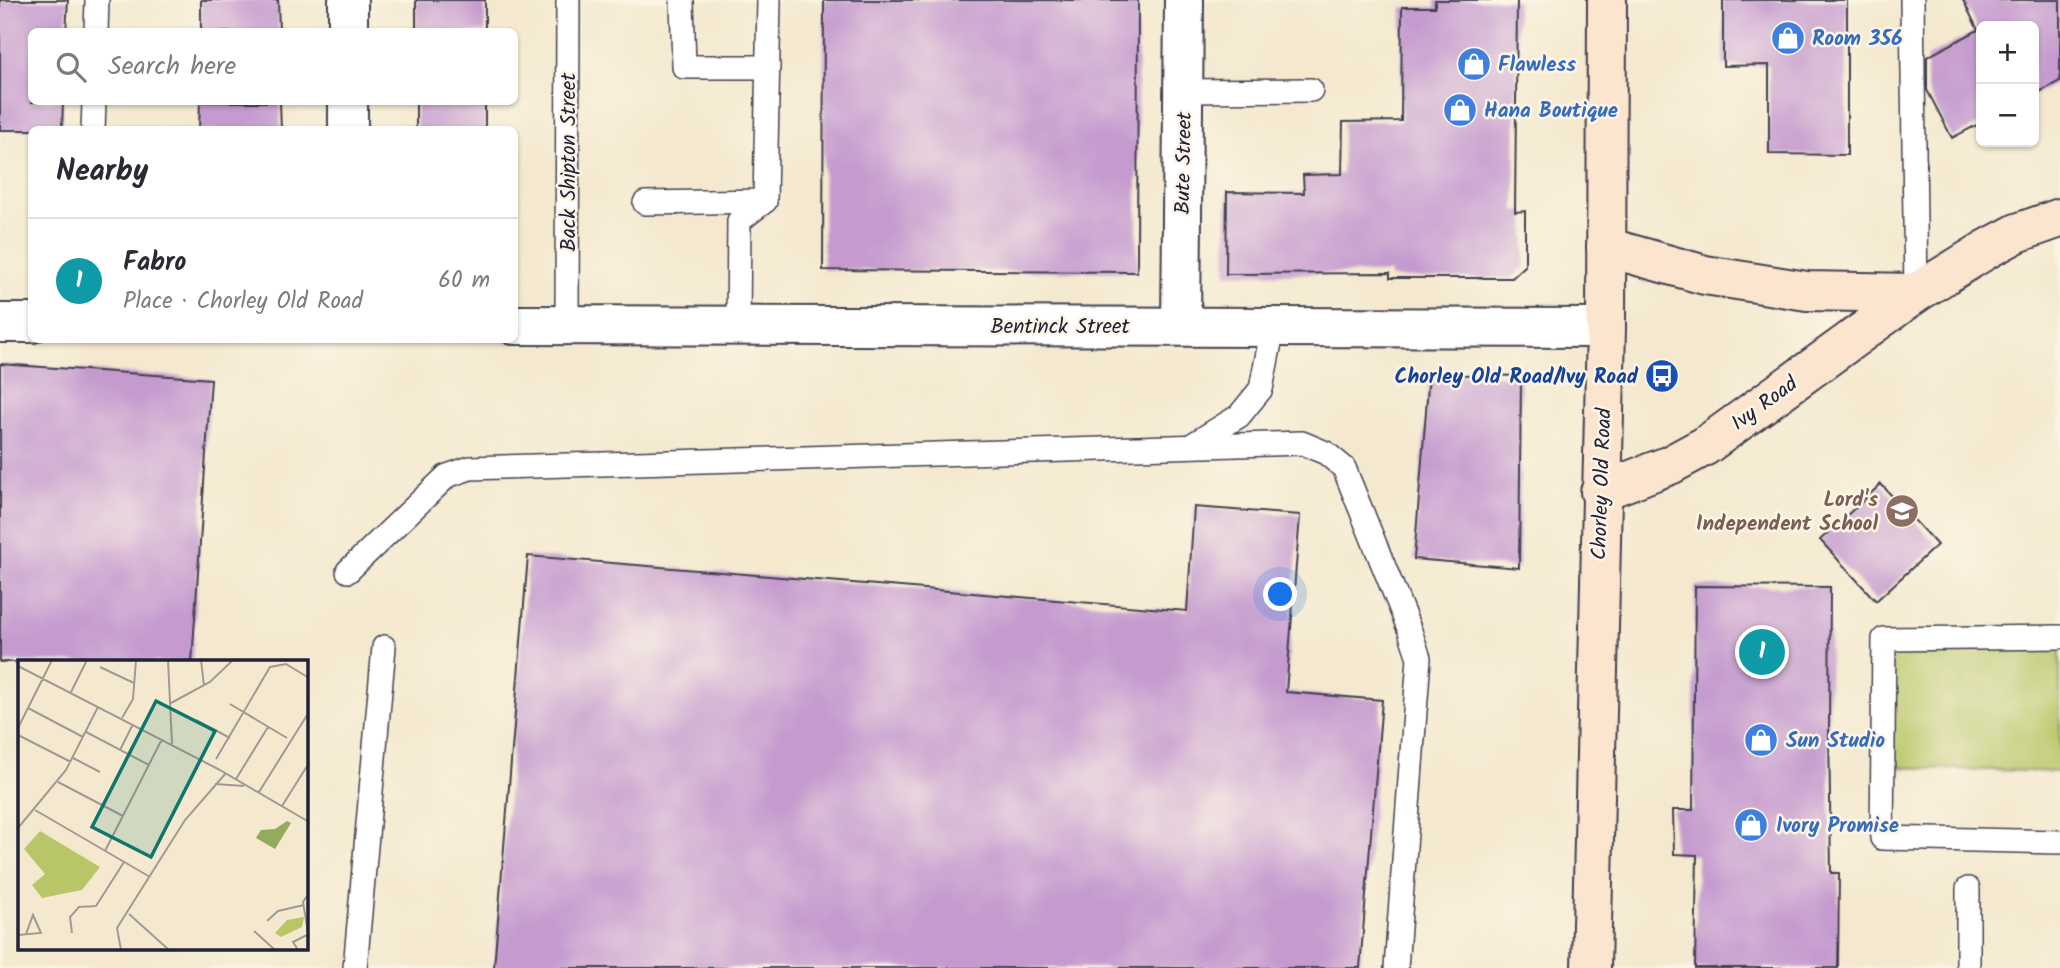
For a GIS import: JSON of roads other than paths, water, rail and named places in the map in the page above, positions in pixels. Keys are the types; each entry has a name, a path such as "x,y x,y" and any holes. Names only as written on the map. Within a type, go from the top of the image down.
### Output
{"main road":[{"name":"Chorley Old Road","path":"1591,968 1600,492 1606,328 1607,0"},
{"name":"Ivy Road","path":"1600,492 1670,465 1705,446 1916,293 1987,248 2017,233 2060,218"},
{"path":"1606,247 1705,275 1807,290 1916,293"}],"street":[{"path":"348,0 348,28"},
{"name":"Bute Street","path":"1181,326 1184,0"},
{"path":"348,105 348,126"},
{"path":"0,323 28,323"},
{"name":"Bentinck Street","path":"518,325 1606,328"}],"lane":[{"path":"96,28 97,0"},
{"name":"Back Shipton Street","path":"567,325 568,0"},
{"path":"682,0 684,67 768,67"},
{"path":"765,201 769,0"},
{"path":"1912,0 1916,293"},
{"path":"1184,91 1311,90"},
{"path":"93,126 94,105"},
{"path":"645,203 765,201"},
{"path":"738,326 739,221 765,201"},
{"path":"1189,447 1239,416 1261,389 1273,327"},
{"path":"348,571 447,476 470,468 1302,443 1326,453 1344,468 1419,658 1396,968"},
{"path":"2060,637 1884,639 1882,838 2060,842"},
{"path":"355,968 384,647"},
{"path":"1968,889 1968,968"}],"place":[{"name":"Room 356","path":"1788,38"},
{"name":"Flawless","path":"1474,64"},
{"name":"Hana Boutique","path":"1460,110"},
{"name":"Chorley Old Road/Ivy Road","path":"1662,376"},
{"name":"Lord's Independent School","path":"1902,511"},
{"name":"Fabro","path":"1762,652"},
{"name":"Sun Studio","path":"1761,740"},
{"name":"Ivory Promise","path":"1751,825"}]}
